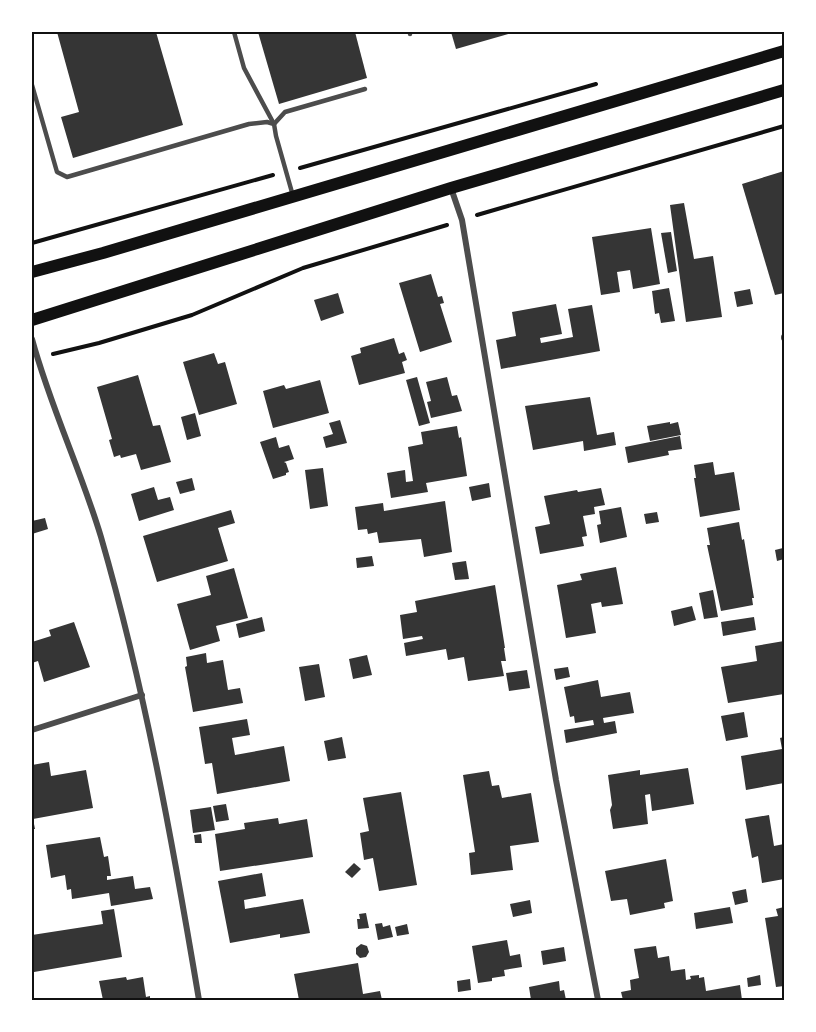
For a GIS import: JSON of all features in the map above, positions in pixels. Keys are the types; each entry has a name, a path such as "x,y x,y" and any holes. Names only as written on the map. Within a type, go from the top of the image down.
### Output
{"main road":[{"path":"32,272 784,51"},
{"path":"32,320 451,188 784,90"}],"street":[{"path":"451,188 462,220 556,780 598,1000"},
{"path":"32,339 100,535 142,695 180,886 198,1000"},
{"path":"32,730 142,695"}],"lane":[{"path":"234,32 244,68 274,124 293,196"},
{"path":"32,85 57,172 67,177 249,124 267,122 274,124"},
{"path":"274,124 285,112 365,89"}],"path":[{"path":"32,243 607,80"},
{"path":"37,358 99,343 192,315 303,268 784,126"}],"building":[{"path":"57,32 156,32 183,125 73,158 61,117 79,112"},
{"path":"258,32 355,32 367,78 279,104"},
{"path":"451,32 515,32 456,49"},
{"path":"784,171 784,293 775,295 742,184"},
{"path":"684,203 694,259 713,256 722,317 686,322 670,205"},
{"path":"651,228 660,284 633,289 630,270 617,272 620,292 601,295 592,237"},
{"path":"671,232 677,271 668,273 661,233"},
{"path":"431,274 438,297 442,296 444,303 440,304 452,342 420,352 399,283"},
{"path":"669,288 675,321 661,323 659,313 655,314 652,291"},
{"path":"750,289 753,304 737,307 734,292"},
{"path":"338,293 344,313 321,321 314,300"},
{"path":"556,304 562,334 540,338 541,343 573,337 568,309 592,305 600,351 501,369 496,340 516,336 512,312"},
{"path":"394,338 399,354 404,352 407,360 402,362 405,373 359,385 351,356 361,353 360,348"},
{"path":"214,353 218,364 225,362 237,404 199,415 183,362"},
{"path":"138,375 153,426 160,425 171,462 141,470 136,454 121,458 120,455 114,457 109,440 112,439 97,387"},
{"path":"417,377 430,423 419,426 406,380"},
{"path":"447,377 452,396 457,395 462,411 431,418 427,402 431,401 426,382"},
{"path":"320,380 329,413 273,428 263,391 284,385 286,389"},
{"path":"590,397 597,435 614,432 616,445 584,451 583,441 533,450 525,406"},
{"path":"195,413 201,436 187,440 181,417"},
{"path":"340,420 347,443 326,448 323,437 333,434 329,423"},
{"path":"670,422 670,424 678,422 681,435 650,441 647,426"},
{"path":"457,426 467,476 426,483 428,492 391,498 387,473 405,470 406,482 413,481 408,447 423,444 421,432"},
{"path":"680,436 682,449 668,451 669,455 628,463 625,447"},
{"path":"276,437 279,448 289,445 294,459 284,462 289,472 286,475 273,479 260,442"},
{"path":"713,462 715,475 734,472 740,510 700,517 694,465"},
{"path":"323,468 328,506 310,509 305,470"},
{"path":"192,478 195,490 180,494 176,482"},
{"path":"489,483 491,497 472,501 469,487"},
{"path":"154,487 158,500 170,497 174,510 139,521 131,494"},
{"path":"601,488 605,505 594,507 595,514 583,516 587,536 582,537 584,546 540,554 535,527 550,524 544,496"},
{"path":"445,501 452,552 424,557 421,539 379,543 377,532 368,534 367,529 358,530 355,507 383,503 384,511"},
{"path":"621,507 627,537 600,543 597,525 601,524 599,511"},
{"path":"231,510 235,523 218,528 228,561 157,582 143,536"},
{"path":"657,512 659,522 646,524 644,514"},
{"path":"45,518 48,529 32,534 32,521"},
{"path":"739,522 754,598 752,598 753,605 721,611 707,545 710,545 707,528"},
{"path":"783,548 784,559 777,561 775,550"},
{"path":"372,556 374,566 357,568 356,558"},
{"path":"466,561 469,579 455,580 452,563"},
{"path":"616,567 623,604 602,607 601,602 591,604 596,633 566,638 557,585 582,580 580,574"},
{"path":"234,568 248,618 216,626 220,641 190,650 177,604 211,595 206,576"},
{"path":"495,585 505,648 506,661 501,661 504,676 468,681 464,657 448,660 446,649 406,656 404,643 423,639 422,636 403,639 400,615 417,612 415,601"},
{"path":"713,590 718,617 704,619 699,593"},
{"path":"692,606 696,620 674,626 671,611"},
{"path":"262,617 265,631 239,638 236,624"},
{"path":"754,617 756,630 723,636 721,622"},
{"path":"74,622 90,667 44,682 38,661 32,663 32,642 51,636 49,630"},
{"path":"784,641 784,694 728,703 721,667 757,661 755,646"},
{"path":"206,653 207,663 223,660 228,690 240,688 243,703 193,712 185,667 187,666 186,657"},
{"path":"367,655 372,675 353,679 349,659"},
{"path":"319,664 325,697 305,701 299,667"},
{"path":"568,667 570,677 556,680 554,669"},
{"path":"527,670 530,688 509,691 506,673"},
{"path":"598,680 601,697 630,692 634,713 603,718 604,723 615,721 617,733 566,743 564,730 594,725 593,720 575,723 574,716 570,717 564,687"},
{"path":"744,712 748,737 726,741 721,716"},
{"path":"247,719 250,735 232,738 235,755 284,746 290,781 217,794 212,763 205,764 199,727"},
{"path":"342,737 346,758 328,761 324,741"},
{"path":"784,737 784,783 746,790 741,756 782,749 780,738"},
{"path":"49,762 51,776 86,770 93,808 33,819 35,829 32,829 32,765"},
{"path":"688,768 694,804 652,811 650,794 645,795 648,824 613,829 608,775 640,770 640,775"},
{"path":"489,771 492,786 499,785 502,798 531,793 539,842 510,846 513,870 471,875 469,853 475,852 463,775"},
{"path":"401,792 417,885 379,891 373,858 364,860 360,833 369,831 363,798"},
{"path":"226,804 229,820 216,822 213,806"},
{"path":"211,807 215,830 193,833 190,810"},
{"path":"769,815 774,846 784,844 784,879 762,883 758,856 752,858 745,819"},
{"path":"278,818 279,824 307,819 313,857 220,871 215,834 245,829 244,823"},
{"path":"201,834 202,843 195,843 194,835"},
{"path":"100,837 104,857 108,856 111,876 107,876 107,880 133,876 135,889 150,887 153,899 111,906 109,893 72,899 71,889 67,890 65,875 51,878 46,845"},
{"path":"666,859 673,901 664,903 665,908 630,915 627,899 611,901 605,871"},
{"path":"354,863 361,869 352,878 345,872"},
{"path":"262,873 266,896 244,900 245,909 303,899 310,933 280,938 280,934 230,943 218,881"},
{"path":"746,889 748,902 735,905 732,892"},
{"path":"530,900 532,913 513,917 510,904"},
{"path":"730,907 733,923 696,929 694,913"},
{"path":"784,907 784,986 776,987 765,918 778,916 776,909"},
{"path":"114,909 122,957 34,972 32,935 103,924 101,911"},
{"path":"366,913 369,928 358,929 359,914"},
{"path":"382,923 383,927 390,925 393,937 378,940 375,924"},
{"path":"407,924 409,934 397,936 395,927"},
{"path":"507,940 510,956 520,954 522,967 504,970 505,976 478,983 472,946"},
{"path":"361,944 367,946 369,952 366,957 360,958 356,954 356,948"},
{"path":"656,946 658,958 669,956 671,971 685,969 686,980 691,979 690,976 704,977 706,991 740,985 742,1000 623,1000 621,992 631,990 630,980 639,978 634,949"},
{"path":"564,947 566,961 543,965 541,951"},
{"path":"358,963 363,994 380,991 382,1000 299,1000 294,974"},
{"path":"760,975 761,985 748,987 747,978"},
{"path":"126,977 127,980 143,977 146,997 150,996 150,1000 103,1000 99,981"},
{"path":"470,979 471,990 458,992 457,981"},
{"path":"559,981 560,991 564,990 566,1000 531,1000 529,987"}]}
